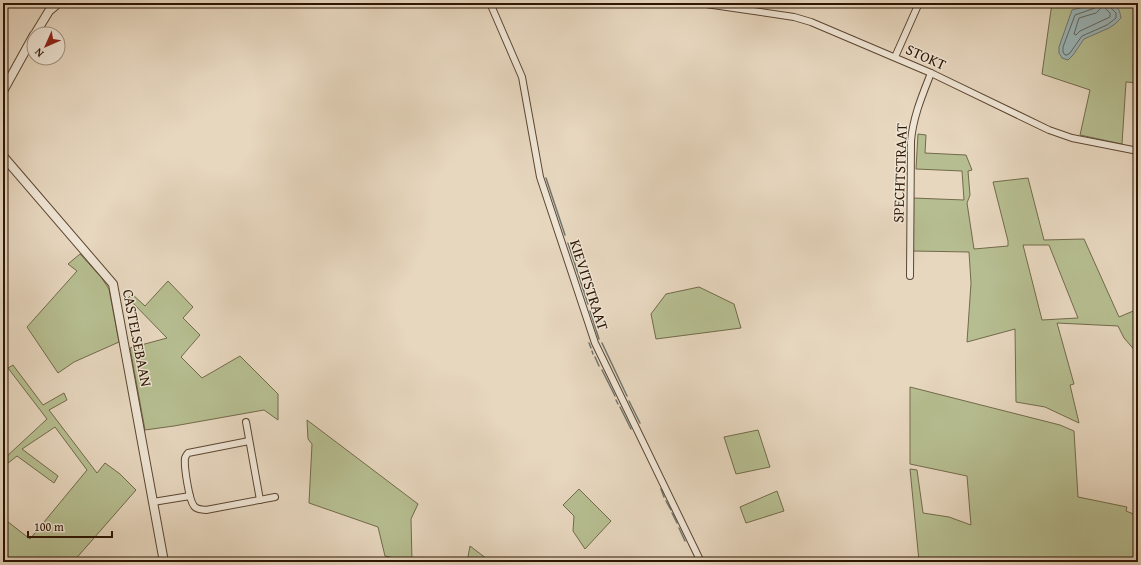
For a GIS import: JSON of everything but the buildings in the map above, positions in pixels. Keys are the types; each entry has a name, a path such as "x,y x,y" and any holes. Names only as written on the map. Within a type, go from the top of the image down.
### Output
{"street":[{"path":"39,26 50,7 55,6 56,3"},
{"name":"KIEVITSTRAAT","path":"490,3 522,77 540,177 595,343 701,562"},
{"name":"STOKT","path":"699,3 794,17 812,22 931,73 1049,130 1072,138 1138,151"},
{"path":"895,57 919,3"},
{"path":"3,91 26,49"},
{"name":"SPECHTSTRAAT","path":"910,276 913,126 917,110 931,73"},
{"name":"CASTELSEBAAN","path":"3,156 113,284 164,562"},
{"path":"246,422 260,500"},
{"path":"249,441 188,453 185,457 190,496 193,505 198,509 206,510 275,497"},
{"path":"153,502 190,496"}],"green space":[{"path":"1052,3 1138,3 1138,83 1126,82 1122,144 1080,135 1090,90 1042,74"},
{"path":"918,134 926,135 925,153 966,155 972,170 968,171 970,195 967,203 974,249 1008,246 993,182 1028,178 1044,240 1084,239 1119,317 1138,309 1138,354 1124,338 1118,326 1057,323 1074,384 1070,385 1079,423 1045,407 1016,402 1015,329 967,342 971,283 969,252 913,251 913,198 964,200 962,171 916,169","holes":["1023,245 1049,245 1078,318 1042,320"]},
{"path":"80,254 101,277 109,289 119,342 74,362 58,373 27,327 77,271 68,264"},
{"path":"168,281 193,307 183,318 200,335 181,357 202,378 240,356 278,394 278,420 264,410 145,430 130,348 167,338 128,298 132,294 145,306"},
{"path":"699,287 734,304 741,328 656,339 651,314 666,294"},
{"path":"13,365 43,405 64,393 67,400 49,410 97,473 105,463 120,474 136,490 73,562 3,562 3,518 30,539 87,470 55,427 22,449 58,476 54,483 17,456 3,467 3,457 5,458 47,419 8,368"},
{"path":"910,387 1060,425 1074,431 1078,497 1127,507 1126,511 1136,515 1135,522 1138,523 1138,562 911,562 919,561 910,469 917,470 923,513 949,517 971,525 967,476 910,464"},
{"path":"307,420 418,504 411,519 412,562 385,556 378,527 309,503 312,444 308,439"},
{"path":"758,430 770,467 736,474 724,437"},
{"path":"579,489 611,521 585,549 573,531 574,516 563,505"},
{"path":"777,491 784,511 746,523 740,507"},
{"path":"470,546 491,562 467,562"}],"water":[{"path":"1100,3 1115,5 1119,10 1121,18 1109,28 1084,39 1068,60 1062,58 1059,53 1059,47 1072,10"}],"waterway":[{"path":"546,178 565,235"},
{"path":"568,243 588,304"},
{"path":"590,311 599,339"},
{"path":"589,343 591,348"},
{"path":"602,343 627,396"},
{"path":"595,357 599,366"},
{"path":"602,370 615,396"},
{"path":"616,400 618,404"},
{"path":"629,401 640,423"},
{"path":"620,407 631,429"},
{"path":"661,489 664,497"},
{"path":"666,501 671,510"},
{"path":"672,513 677,523"},
{"path":"679,528 685,541"}]}
